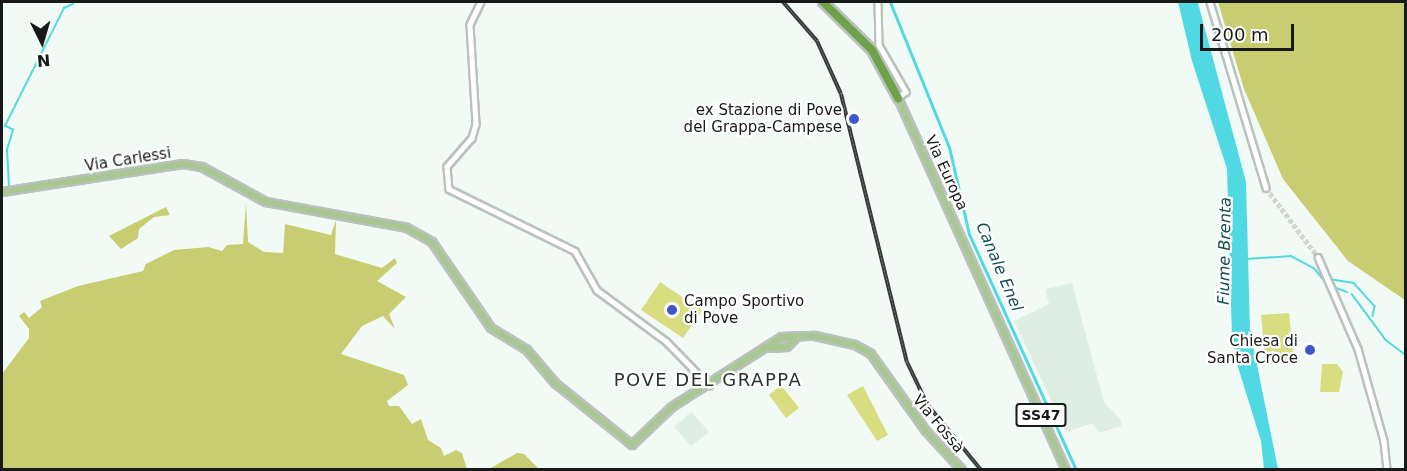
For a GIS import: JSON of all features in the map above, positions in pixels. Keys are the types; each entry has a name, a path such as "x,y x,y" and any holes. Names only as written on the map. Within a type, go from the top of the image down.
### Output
{"highway":[{"name":"Via Europa","path":"823,2 875,54 898,98"}],"main road":[{"name":"Via Europa","path":"898,98 1066,470"},
{"name":"Via Carlessi","path":"2,192 183,164 202,167 266,202 391,223 432,242 474,309 491,328 511,340 577,400 634,445 663,414 701,390"},
{"name":"Via Fossà","path":"709,385 788,340 815,336 865,349 897,392 963,470"},
{"path":"701,390 709,385"}],"street":[{"path":"481,2 470,26 474,134 449,162 445,176 449,189 461,198 547,233 575,251 597,290 666,341 696,375 709,385"},
{"path":"878,2 878,41 906,92 898,98"},
{"path":"1210,2 1266,188"},
{"path":"1318,257 1356,342 1387,469"},
{"path":"696,375 701,390"}],"shaded area":[{"path":"1072,283 1104,402 1121,420 1121,426 1099,433 1093,423 1066,432 1014,321 1049,304 1045,289"},
{"path":"692,412 709,432 691,446 674,427"}],"green space":[{"path":"1218,2 1405,2 1405,300 1348,261 1283,179 1244,89"},
{"path":"246,203 248,242 264,252 283,253 285,224 331,235 336,220 335,254 382,268 395,258 397,263 377,281 406,297 389,314 395,329 383,316 362,326 341,354 404,375 408,385 387,401 389,406 399,406 412,424 421,419 428,440 441,448 444,456 456,450 462,453 467,469 2,469 2,374 29,338 29,329 19,316 24,312 29,318 42,307 40,301 78,286 143,271 146,264 174,250 208,247 222,251 227,245 243,244"},
{"path":"166,207 170,215 154,217 139,229 138,238 121,249 109,236"},
{"name":"Campo Sportivo di Pove","path":"660,282 702,310 683,338 641,310"},
{"path":"1289,313 1294,362 1266,365 1261,315"},
{"path":"1322,364 1337,364 1343,372 1339,392 1320,392"},
{"path":"781,385 799,408 786,418 769,395"},
{"path":"863,386 888,435 877,441 847,395"},
{"path":"517,453 524,454 539,469 489,469"}],"water":[{"path":"1178,2 1198,3 1246,182 1250,330 1278,469 1264,469 1261,441 1238,367 1232,337 1227,169 1192,61"}],"waterway":[{"name":"Canale Enel","path":"890,2 949,147 969,234 1076,470"},
{"path":"9,187 7,150 13,130 5,126 64,8 73,4"},
{"path":"1246,259 1291,256 1314,268 1328,285"},
{"path":"1318,268 1325,278"},
{"path":"1329,279 1354,283 1375,306 1373,316"},
{"path":"1334,287 1347,292"},
{"path":"1352,294 1386,340 1406,355"}],"tunnel":[{"path":"1266,188 1318,257"}],"railway":[{"path":"783,2 817,41 841,94 907,362 927,404 981,470"}],"place":[{"name":"ex Stazione di Pove del Grappa-Campese","path":"854,119"},
{"name":"Campo Sportivo di Pove","path":"672,310"},
{"name":"Chiesa di Santa Croce","path":"1310,350"}],"district":[{"name":"POVE DEL GRAPPA","path":"708,380"}],"water label":[{"name":"Fiume Brenta","path":"1225,251"}]}
